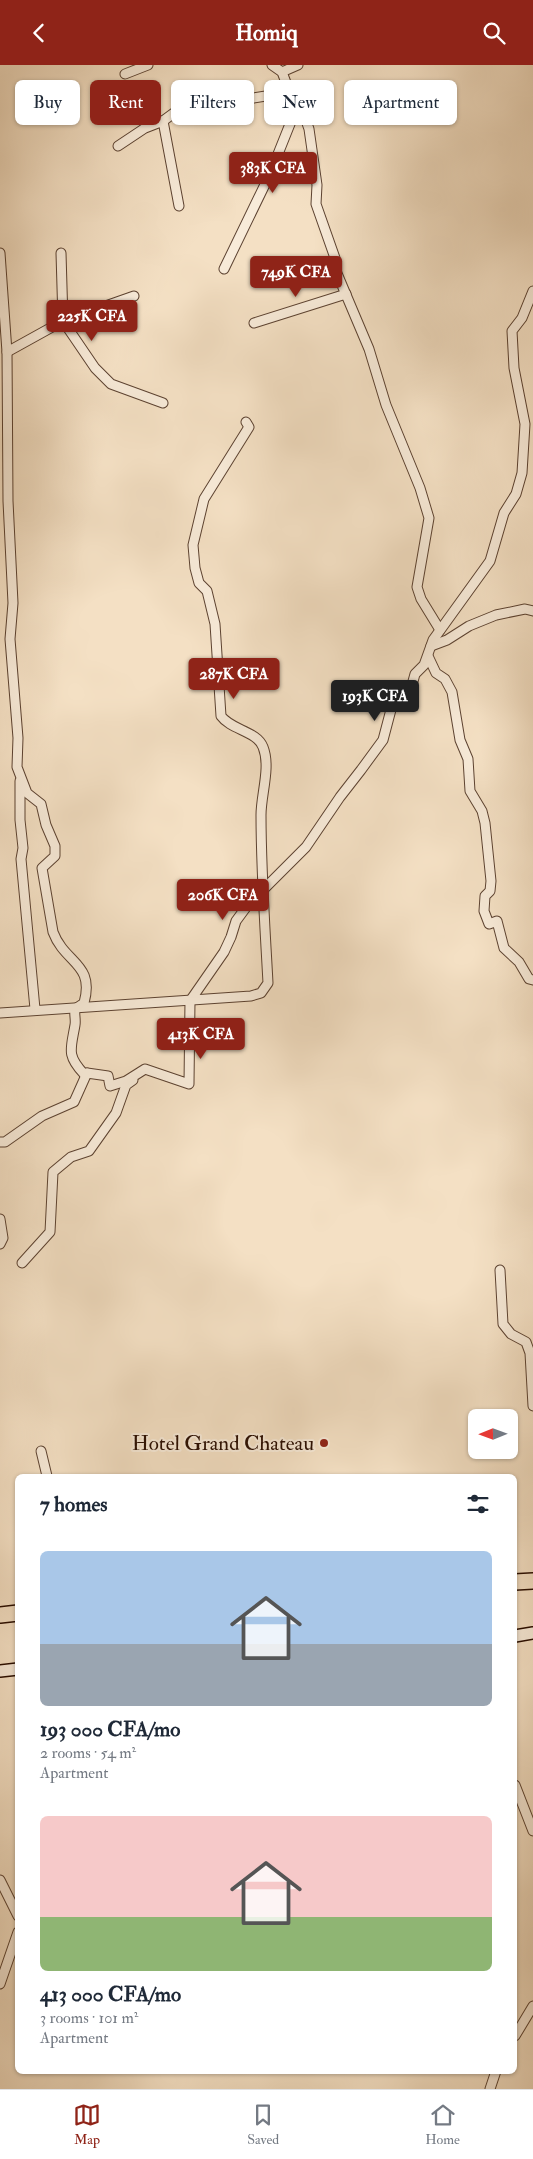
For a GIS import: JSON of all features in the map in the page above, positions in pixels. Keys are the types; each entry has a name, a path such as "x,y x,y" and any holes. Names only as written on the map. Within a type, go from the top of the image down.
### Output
{"highway":[{"path":"517,1582 533,1581"},
{"path":"0,1615 15,1613"}],"street":[{"path":"126,74 148,65"},
{"path":"272,65 282,71 286,80"},
{"path":"282,71 298,65"},
{"path":"118,146 145,128 163,121 178,110 264,96"},
{"path":"163,121 179,206"},
{"path":"224,269 270,174 290,125"},
{"path":"308,125 317,185 316,204 335,258 336,271 369,349 386,405 420,488 429,518 417,587 421,599 440,630"},
{"path":"0,253 6,352 4,503 13,603 10,639 18,738 20,820 23,848 21,859 34,1009"},
{"path":"61,253 63,321 95,368 111,384 163,403"},
{"path":"22,1263 50,1232 53,1172 71,1157 89,1151 116,1113 126,1085 145,1069 189,1084 190,1001 224,952 232,937 236,921 306,847 383,740 393,702 412,685 415,674 424,665 431,646 440,630 490,561 504,513 516,494 522,473 525,424 514,368 512,331 522,318 533,291"},
{"path":"254,323 346,294"},
{"path":"6,352 63,321 134,296"},
{"path":"0,1013 34,1009 75,1009 251,996 261,993 268,983 261,813 266,761 263,746 257,739 230,725 222,716 215,623 207,591 199,583 193,557 193,545 204,499 249,427 246,421"},
{"path":"431,646 496,615 525,609 533,611"},
{"path":"428,656 436,673 445,679 452,693 460,740 468,759 470,791 482,811 485,823 491,881 484,908 487,921 489,924 497,921 504,948 519,962 529,979 533,980"},
{"path":"20,779 27,793 41,804 46,825 55,846 55,856 42,868 44,885 56,941 84,973 87,981 88,990 84,1003 75,1009"},
{"path":"75,1009 76,1022 70,1051 84,1074 108,1076 110,1086 140,1073"},
{"path":"0,1143 5,1142 42,1117 74,1102 87,1073"},
{"path":"0,1219 3,1238 0,1244"},
{"path":"500,1269 504,1324 511,1334 526,1342 530,1353 533,1406"},
{"path":"41,1451 47,1474"},
{"path":"517,1636 533,1633"},
{"path":"0,1671 15,1669"},
{"path":"517,1790 533,1831"},
{"path":"0,1880 15,1910"},
{"path":"0,1984 15,1941"},
{"path":"517,2033 533,2006"},
{"path":"490,2089 495,2074"}],"place":[{"name":"Hotel Grand Chateau","path":"324,1443"}]}
